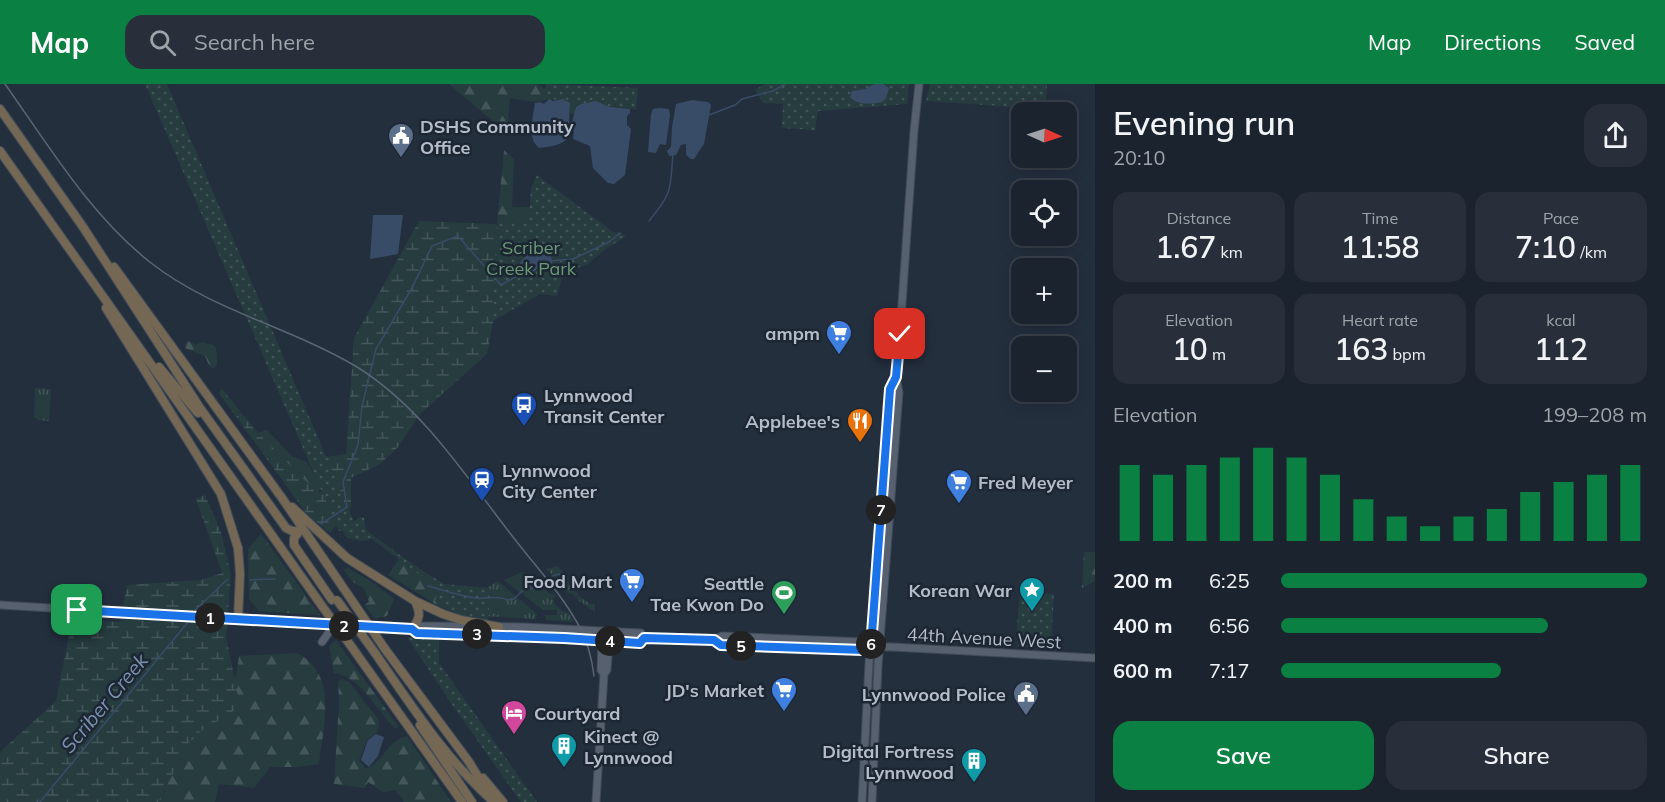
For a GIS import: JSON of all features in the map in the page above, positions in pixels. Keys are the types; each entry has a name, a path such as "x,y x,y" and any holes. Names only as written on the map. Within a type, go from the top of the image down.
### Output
{"highway":[{"path":"0,109 83,227 200,408 284,532 291,534 300,531 294,538 294,545 424,723 473,784 494,802"},
{"path":"0,151 77,263 221,494 238,548 240,573 238,619"},
{"path":"83,227 117,270 282,498 385,649 469,762 503,802"},
{"path":"77,263 135,339 462,802"},
{"path":"135,339 197,411 271,511"},
{"path":"282,498 347,558 415,601 454,618 499,627"},
{"path":"412,629 419,617 415,601"},
{"path":"372,653 472,802"},
{"path":"469,762 494,802"}],"main road":[{"path":"872,802 880,647 899,392 896,377 919,84"},
{"path":"862,802 890,389 896,377"},
{"name":"44th Avenue West","path":"0,605 412,629 420,626 499,627 641,633 644,638"},
{"path":"322,642 334,625"},
{"name":"44th Avenue West","path":"412,629 417,633 640,643 644,638"},
{"name":"44th Avenue West","path":"716,642 722,636 863,642 871,647"},
{"name":"44th Avenue West","path":"644,638 758,646 851,650 880,647 1095,658"},
{"path":"758,646 762,642 774,643 782,639"},
{"path":"596,802 604,674 607,670 605,641"}],"green space":[{"path":"145,84 167,84 354,522 359,517 364,517 366,530 444,584 490,588 488,621 464,616 434,604 439,589 372,539 362,541 347,538 343,531 339,531"},
{"path":"449,84 537,84 549,91 596,101 576,107 575,115 569,113 570,103 549,99 525,101 510,98 507,133"},
{"path":"546,84 638,88 636,109 610,107 596,101 544,99"},
{"path":"765,84 909,84 907,104 818,111 815,130 782,128 783,104 763,103 755,90"},
{"path":"930,84 1047,84 1046,102 1011,102 1011,107 926,101"},
{"path":"504,150 514,159 512,207 530,207 548,223 515,221 506,230 497,224"},
{"name":"Scriber Creek Park","path":"537,175 613,232 626,236 588,264 563,273 557,296 540,294 491,322 498,220 529,221 531,188"},
{"path":"419,221 495,224 510,238 593,245 618,232 623,234 595,256 532,289 494,318 487,354 420,414 398,447 380,464 351,478 351,508 330,533 306,513 219,393 222,389 257,432 319,494 335,482 325,457 346,454 354,338"},
{"path":"188,341 196,345 202,342 216,348 217,364 213,369 205,356 185,348"},
{"path":"35,388 51,389 49,421 37,420 34,417"},
{"path":"267,430 293,457 307,462 321,485 316,502 257,433"},
{"path":"205,495 221,532 231,575 226,636 240,707 192,737 158,802 0,802 0,752 56,701 72,620 120,622 127,585 201,580 222,573 196,499"},
{"path":"261,534 320,615 259,611 249,599 248,549"},
{"path":"1084,552 1095,552 1095,581 1082,588"},
{"path":"401,556 447,588 437,605 388,575"},
{"path":"558,566 579,595 589,603 595,604 595,612 573,594 568,593 547,569"},
{"path":"348,568 394,599 387,616 375,619 364,605 369,602 364,588 353,582 344,570"},
{"path":"522,572 531,574 541,581 548,593 555,595 556,598 553,598 555,605 566,613 568,612 574,622 546,620 545,615 557,615 557,610 543,610 504,580"},
{"path":"498,581 537,614 536,619 483,616 483,590"},
{"path":"1020,593 1054,594 1051,650 1018,647"},
{"path":"407,637 439,640 439,663 537,802 521,802"},
{"path":"336,640 398,726 396,729 361,688 344,676 334,673 329,646"},
{"path":"297,653 310,662 319,674 323,688 325,718 319,764 270,767 254,788 219,784 215,802 146,802 166,791 115,781 207,707 236,676 239,656"},
{"path":"342,679 349,682 379,720 378,731 367,740 359,760 366,769 378,761 390,746 400,738 407,736 451,802 403,802 395,790 383,792 368,782 365,788 334,784 339,703 338,681"}],"water":[{"path":"874,84 883,84 889,88 882,102 861,103 850,97 852,91 866,89"},
{"path":"549,99 553,101 563,99 570,103 569,121 572,122 576,107 581,104 596,101 610,107 630,109 627,125 631,129 625,175 614,184 608,183 593,168 590,146 573,139 574,132 571,129 567,132 569,137 563,142 539,148 535,144 531,133 535,103 544,104"},
{"path":"692,100 708,102 711,105 704,144 694,159 686,155 686,144 681,145 676,155 669,156 667,151 671,147 676,104"},
{"path":"653,109 669,109 670,115 666,145 660,144 656,153 648,152 651,114"},
{"path":"373,215 403,215 398,254 370,259"},
{"path":"550,251 553,267 542,265 532,273 517,266 527,255"},
{"path":"376,734 384,737 378,756 369,767 361,760 368,740"}],"waterway":[{"name":"Scriber Creek","path":"709,115 735,105 742,99 773,91 785,84"},
{"name":"Scriber Creek","path":"649,221 669,190 673,154"},
{"name":"Scriber Creek","path":"550,261 573,259 609,242 620,233"},
{"name":"Scriber Creek","path":"321,524 347,507 343,482 358,445 362,406 376,349 412,288 432,246 458,236 501,285 526,271"},
{"path":"552,576 563,573"},
{"name":"Scriber Creek","path":"195,610 228,579"},
{"name":"Scriber Creek","path":"250,580 275,579"},
{"path":"428,586 470,597 496,597 508,600 514,599 524,589 536,586"},
{"name":"Scriber Creek","path":"40,802 188,622"}],"tram line":[{"path":"5,84 90,202 109,224 151,263 200,294 357,367 403,402 442,445 565,604 585,639 594,676"}],"place":[{"name":"DSHS Community Office","path":"401,159"},
{"name":"ampm","path":"839,356"},
{"name":"Lynnwood Transit Center","path":"524,428"},
{"name":"Applebee's","path":"860,444"},
{"name":"Lynnwood City Center","path":"482,503"},
{"name":"Fred Meyer","path":"959,505"},
{"name":"Food Mart","path":"632,604"},
{"name":"Korean War","path":"1032,613"},
{"name":"Seattle Tae Kwon Do","path":"784,616"},
{"name":"JD's Market","path":"784,713"},
{"name":"Lynnwood Police","path":"1026,717"},
{"name":"Courtyard","path":"514,736"},
{"name":"Kinect @ Lynnwood","path":"564,769"},
{"name":"Digital Fortress Lynnwood","path":"974,784"}],"route":[{"path":"77,610 412,629 417,633 640,643 644,638 714,640 721,645 863,650 871,647 890,389 896,377 900,334"}]}
